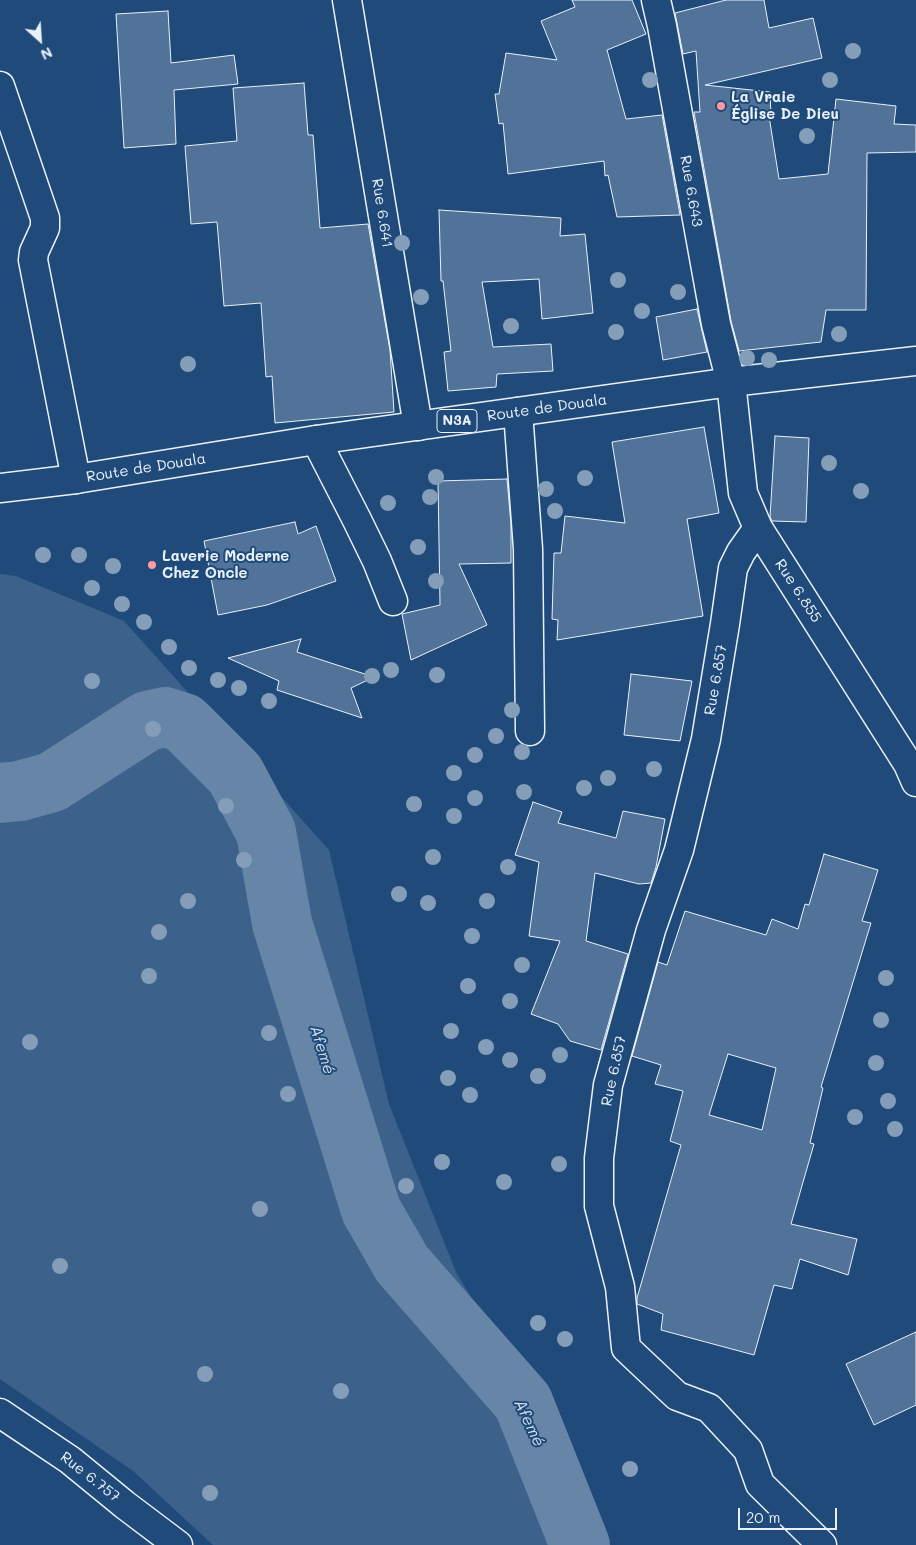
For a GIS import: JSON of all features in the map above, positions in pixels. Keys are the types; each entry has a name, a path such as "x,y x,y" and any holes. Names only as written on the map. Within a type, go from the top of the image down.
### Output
{"main road":[{"name":"Rue 6.641","path":"347,0 418,426"},
{"name":"Rue 6.643","path":"656,0 716,324 731,382"},
{"path":"0,86 45,218 45,228 34,252 34,260 76,479"},
{"name":"Route de Douala","path":"0,488 76,479 316,440 731,382 916,361"},
{"name":"Rue 6.855","path":"731,382 743,493 758,528 908,764 916,782"},
{"path":"518,412 528,549 530,731"},
{"path":"316,440 377,561 393,601"},
{"name":"Rue 6.857","path":"758,528 741,552 734,568 706,739 679,850 651,930 608,1085 599,1158 599,1206 620,1287 626,1348 676,1396 709,1408 748,1450 760,1484 822,1545"},
{"name":"Rue 6.757","path":"0,1413 70,1460 178,1545"}],"shaded area":[{"path":"0,574 16,576 124,621 329,850 389,1104 456,1272 556,1440 597,1545 213,1545 133,1471 0,1379"}],"building":[{"path":"572,0 632,0 646,34 607,50 626,119 662,115 680,215 617,217 608,175 605,176 604,161 508,174 503,123 499,124 495,94 499,94 506,53 557,60 541,21 575,7"},
{"path":"726,0 764,0 769,28 813,18 822,58 705,85 770,92 771,116 769,116 779,179 828,174 836,99 896,106 894,124 916,125 916,152 867,153 866,310 826,310 821,342 739,351 731,321 694,112 700,112 696,51 683,54 675,13"},
{"path":"168,11 171,63 234,55 238,84 174,90 176,144 124,148 116,14"},
{"path":"304,83 308,135 313,135 320,228 368,224 390,350 394,412 275,423 272,376 266,377 261,303 224,306 217,222 191,224 185,146 237,141 233,88"},
{"path":"439,210 561,218 560,236 585,234 593,313 542,319 539,279 482,282 493,347 551,344 553,371 497,374 496,387 448,391 444,352 451,351 443,281 441,281"},
{"path":"697,309 707,352 663,360 656,317"},
{"path":"704,427 719,513 687,519 703,616 557,640 558,620 552,619 554,553 561,553 565,516 625,523 612,442"},
{"path":"775,436 809,438 806,522 772,521 770,517"},
{"path":"507,479 511,524 511,563 459,564 487,625 411,660 402,614 440,605 438,481"},
{"path":"295,522 298,534 316,526 336,581 267,605 218,615 204,541"},
{"path":"301,639 297,652 374,677 351,688 362,718 277,690 279,681 228,658"},
{"path":"631,674 692,681 680,741 624,735"},
{"path":"533,802 562,812 558,823 616,838 623,811 665,819 651,883 639,884 595,873 586,941 628,954 601,1050 570,1041 558,1024 531,1014 560,941 529,936 539,862 515,855"},
{"path":"824,854 878,870 862,921 871,923 821,1087 823,1088 810,1143 814,1144 791,1224 857,1239 848,1275 800,1259 792,1289 774,1285 754,1355 661,1330 663,1314 637,1304 637,1298 681,1145 670,1141 683,1091 655,1084 661,1065 632,1056 658,962 667,965 685,911 766,935 772,919 798,929 805,904 809,905","holes":["728,1054 776,1068 762,1130 709,1115"]},
{"path":"916,1332 916,1405 874,1425 846,1364"}],"waterway":[{"name":"Afemé","path":"0,793 20,791 52,782 147,721 165,717 184,723 235,774 266,832 282,923 371,1210 402,1264 523,1402 580,1545"}],"place":[{"name":"La Vraie Église De Dieu","path":"721,106"},
{"name":"Laverie Moderne Chez Oncle","path":"152,565"}]}
